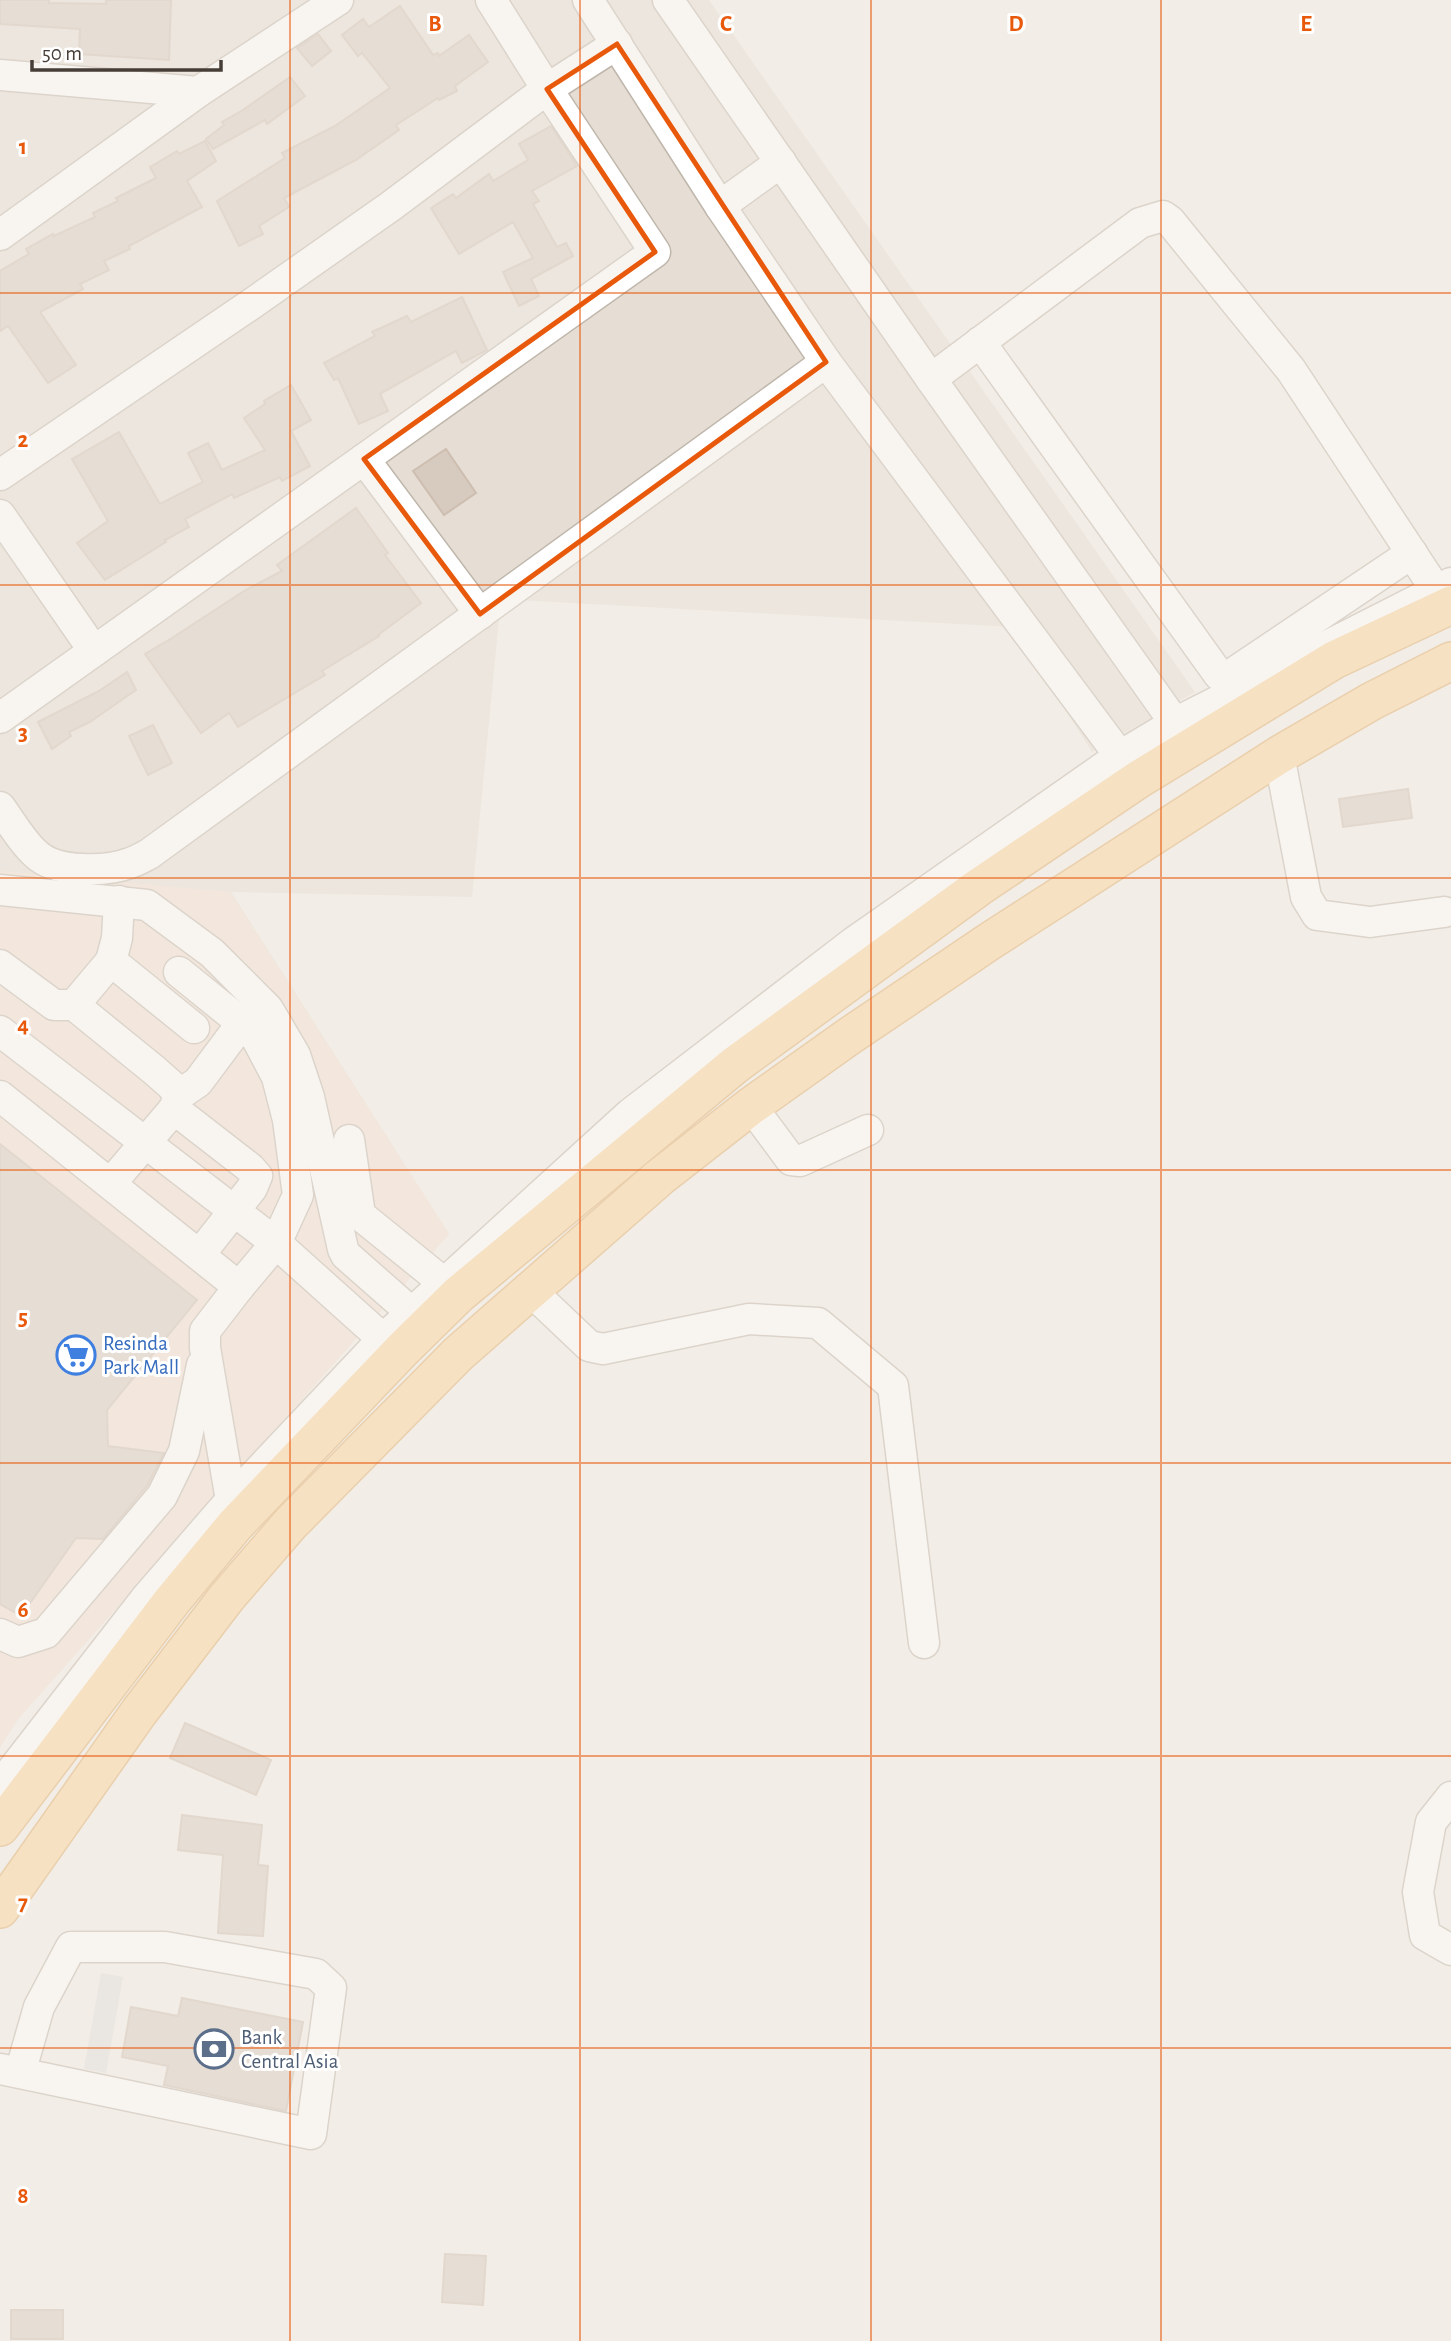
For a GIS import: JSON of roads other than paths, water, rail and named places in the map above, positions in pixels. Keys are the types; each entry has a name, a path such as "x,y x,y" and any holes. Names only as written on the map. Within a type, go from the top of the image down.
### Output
{"main road":[{"path":"0,1827 172,1601 235,1525 403,1349 470,1285 735,1065 979,887 1139,779 1446,592"},
{"path":"1,1905 139,1712 227,1597 291,1523 426,1384 660,1178 751,1106 990,941 1279,755 1372,701 1451,661"}],"street":[{"path":"0,235 198,92 338,0"},
{"path":"0,718 655,252 491,0"},
{"path":"588,0 720,206 826,362 1121,756"},
{"path":"668,0 931,379 1175,723"},
{"path":"0,475 250,305 391,206 547,89 617,44"},
{"path":"0,75 198,92"},
{"path":"720,206 781,162"},
{"path":"931,379 980,342 1140,223 1163,216 1170,221 1291,370 1412,552 1446,592 1317,634 1229,676 1219,675 980,342"},
{"path":"0,807 37,855 57,864 82,869 112,867 131,863 149,854 826,362"},
{"path":"364,459 480,614"},
{"path":"0,514 94,651"},
{"path":"0,1786 147,1597 231,1500 383,1339 630,1114 854,942 1121,756 1317,634 1412,552"},
{"path":"1279,755 1306,897 1317,915 1370,922 1444,912"},
{"path":"0,890 147,905 212,953 268,1009 295,1055 309,1097 342,1249 412,1313"},
{"path":"74,1005 111,961 117,938 119,901"},
{"path":"111,961 194,1028"},
{"path":"0,965 54,1005 74,1005 172,1084 176,1102 257,1176 252,1188 200,1254"},
{"path":"179,972 242,1023 257,1039 277,1077 293,1147 298,1195 276,1242 205,1331 205,1348 231,1500"},
{"path":"111,1183 176,1102 198,1082 242,1023"},
{"path":"0,1031 276,1242 383,1339"},
{"path":"0,1096 239,1287"},
{"path":"751,1106 790,1160 800,1161 868,1130"},
{"path":"349,1140 360,1215 444,1283"},
{"path":"530,1290 589,1346 603,1349 749,1319 818,1323 893,1386 924,1643"},
{"path":"0,1634 18,1642 46,1633 162,1496 184,1451 205,1348"},
{"path":"1451,1797 1431,1822 1418,1892 1425,1935 1451,1950"},
{"path":"71,1947 165,1947 316,1974 331,1987 311,2134 10,2071 39,2007 71,1947"}],"place":[{"name":"Resinda Park Mall","path":"76,1355"},
{"name":"Bank Central Asia","path":"214,2049"}]}
